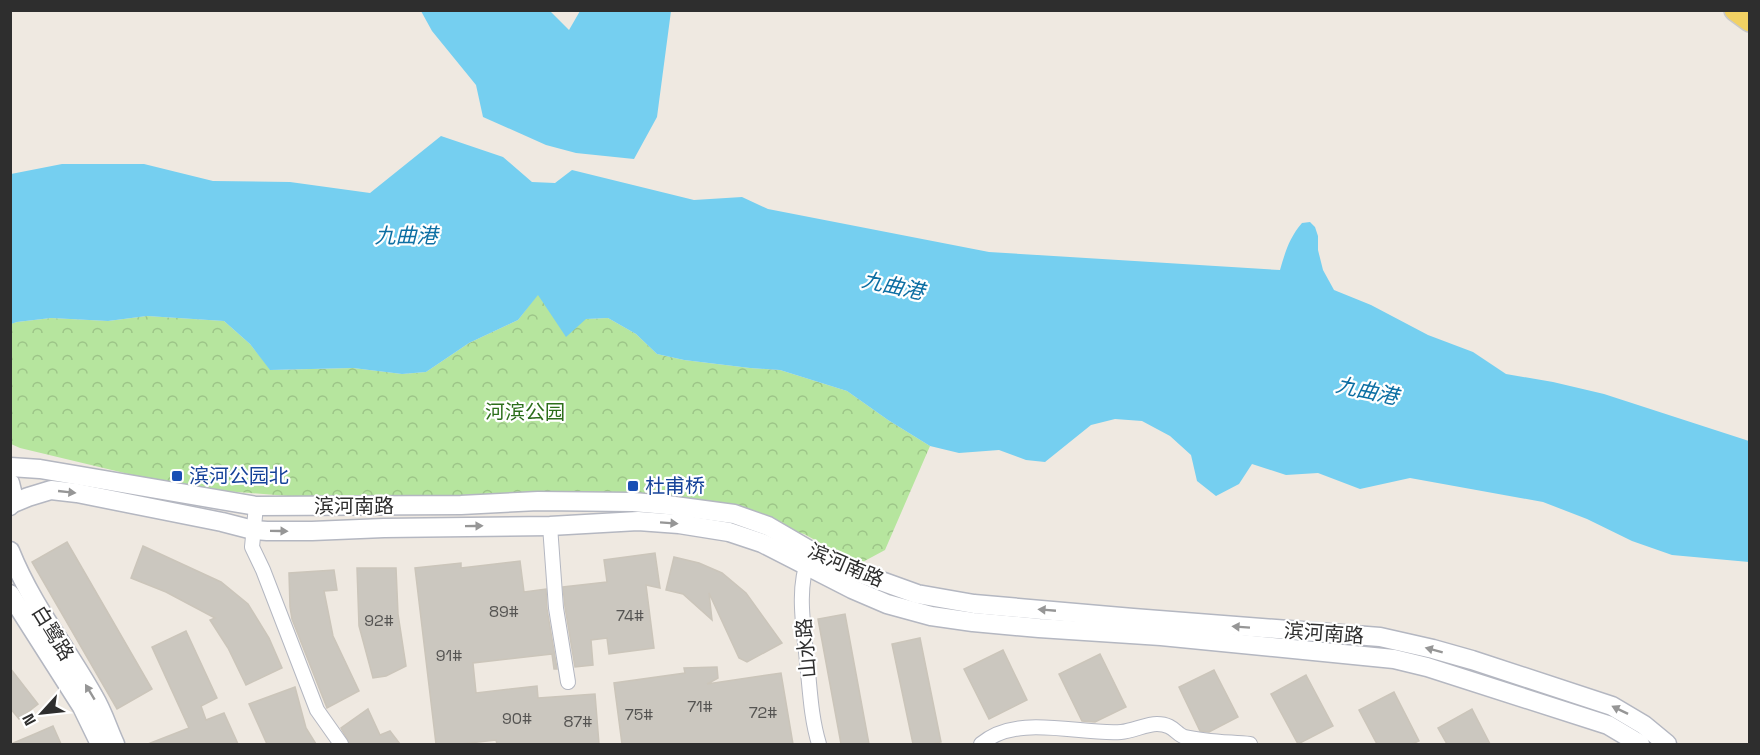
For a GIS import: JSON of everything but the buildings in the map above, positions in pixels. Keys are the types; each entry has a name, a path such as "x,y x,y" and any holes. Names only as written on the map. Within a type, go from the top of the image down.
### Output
{"main road":[{"path":"1735,10 1749,21"}],"street":[{"name":"滨河南路","path":"10,467 50,470 256,506 461,505 538,501 633,502 734,514 768,526 808,558 917,594 974,603 1133,618 1380,637 1472,660 1612,706 1644,724 1666,744"},
{"path":"10,483 13,495 11,505"},
{"path":"11,505 51,490 77,493 253,530 549,526 638,521 699,527 729,532 808,558 852,589 887,604 931,615 1006,625 1161,636 1394,659 1427,667 1608,725 1640,744"},
{"path":"256,506 252,547 317,710 341,744"},
{"path":"549,526 556,608 568,682"},
{"name":"白鹭路","path":"10,551 20,576 38,609 95,699 115,744"},
{"name":"山水路","path":"808,558 802,615 813,723 819,744"},
{"name":"白鹭路","path":"10,594 76,697 100,744"},
{"path":"981,744 989,738 1026,727 1120,732 1157,724 1173,727 1182,737 1250,744"}],"green space":[{"name":"河滨公园","path":"538,294 586,319 608,318 636,334 657,354 684,360 780,370 847,391 930,446 885,550 859,564 804,534 665,494 363,502 187,488 11,444 10,324 17,322 51,318 108,321 147,316 224,321 250,344 271,370 353,368 402,374 426,372 469,343 518,320"}],"water":[{"path":"421,11 550,11 569,30 580,11 671,11 657,117 634,159 576,153 546,145 483,117 476,85 432,31"},
{"name":"九曲港","path":"441,136 503,157 532,182 555,183 572,170 694,200 742,197 768,209 989,252 1280,270 1294,234 1302,223 1310,222 1315,227 1318,236 1318,250 1323,270 1334,290 1371,305 1428,335 1473,352 1506,374 1604,394 1749,441 1749,562 1672,555 1632,541 1587,519 1543,502 1410,478 1360,489 1318,473 1286,475 1252,464 1239,484 1216,496 1197,481 1191,455 1170,436 1142,421 1115,419 1091,425 1045,462 1026,460 999,450 959,453 930,446 847,391 780,370 684,360 657,354 636,334 608,318 586,319 566,337 538,295 518,320 469,343 426,372 402,374 353,368 270,370 250,344 224,321 147,316 108,321 51,318 11,324 11,174 62,164 144,164 213,181 290,182 370,193"}],"place":[{"name":"滨河公园北","path":"177,476"},
{"name":"杜甫桥","path":"633,486"}]}
